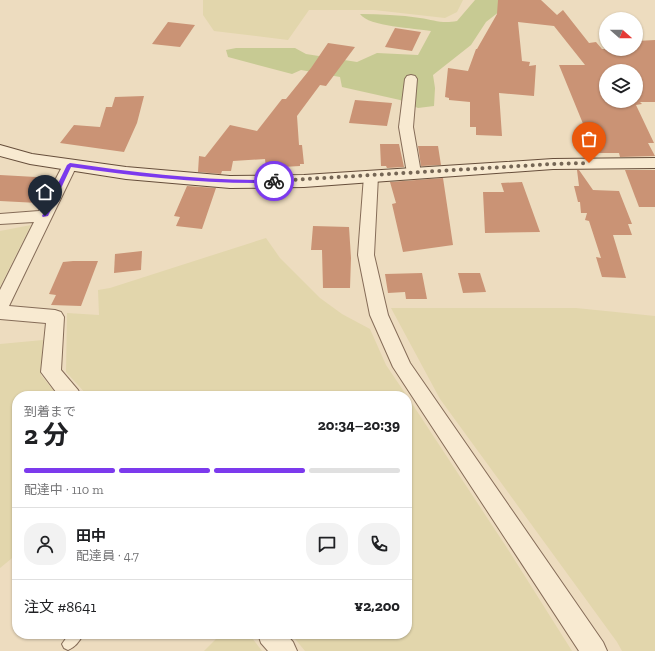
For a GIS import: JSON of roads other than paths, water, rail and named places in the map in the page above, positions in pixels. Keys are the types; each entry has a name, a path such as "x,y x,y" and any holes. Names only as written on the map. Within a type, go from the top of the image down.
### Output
{"street":[{"path":"411,79 406,127 414,173"},
{"path":"0,150 30,159 126,173 230,182 304,180 553,164 655,163"},
{"path":"0,307 70,165"},
{"path":"371,176 366,255 379,315 402,366 594,651"},
{"path":"0,219 45,216"},
{"path":"0,312 55,318 51,372 67,391"},
{"path":"274,639 284,651"}]}
